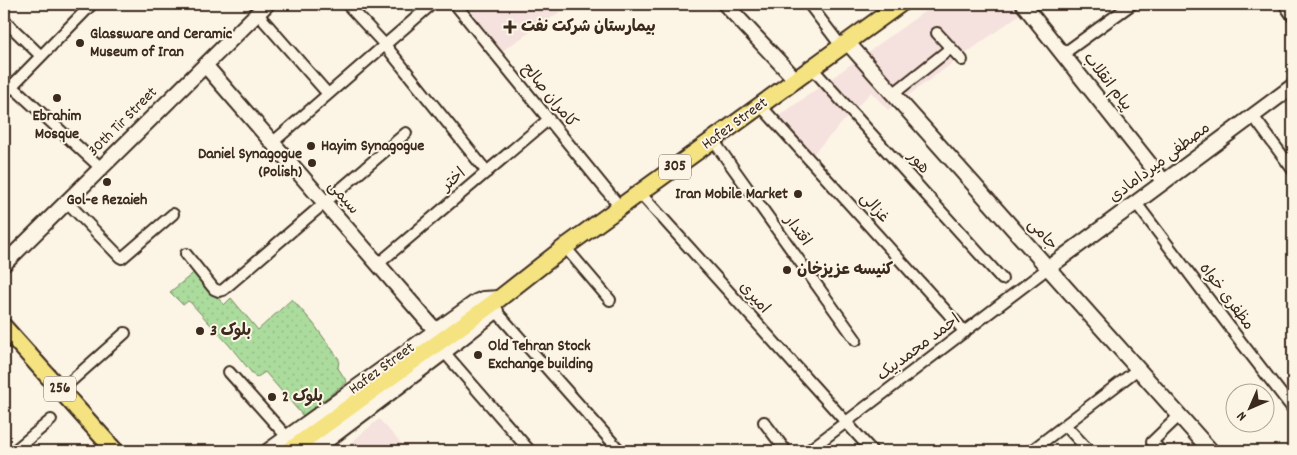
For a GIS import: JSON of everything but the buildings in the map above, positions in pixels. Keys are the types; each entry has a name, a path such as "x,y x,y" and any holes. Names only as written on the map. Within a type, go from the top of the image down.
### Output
{"main road":[{"path":"725,4 796,80"},
{"name":"Hafez Street","path":"313,451 444,352 495,305 565,248 900,4"},
{"name":"پیام انقلاب","path":"1023,4 1164,182"},
{"name":"30th Tir Street","path":"4,264 262,8"},
{"name":"جامی","path":"844,44 893,94 1211,451"},
{"name":"سیمی","path":"204,66 378,264 444,332"},
{"name":"مصطفی میردامادی","path":"1048,268 1293,86"},
{"name":"Hafez Street","path":"268,451 288,444 444,332 495,305"},
{"name":"256","path":"4,326 115,451"}],"street":[{"path":"4,94 92,4"},
{"path":"347,4 384,45 487,172"},
{"path":"272,142 432,4"},
{"name":"کامران صالح","path":"455,4 620,207"},
{"path":"809,4 844,44"},
{"path":"1063,54 1132,4"},
{"path":"1284,4 1293,17"},
{"path":"262,8 328,94"},
{"path":"4,20 41,56"},
{"path":"937,34 962,60"},
{"path":"893,94 950,48"},
{"name":"هور","path":"812,68 1002,279"},
{"path":"12,86 101,168"},
{"name":"غزالی","path":"760,105 965,332"},
{"path":"1253,116 1293,170"},
{"name":"اختر","path":"378,264 549,119"},
{"path":"186,254 214,289 223,290 406,134"},
{"name":"اقتدار","path":"713,140 856,340"},
{"name":"امیری","path":"640,193 872,451"},
{"path":"66,202 120,258 173,214"},
{"name":"مظفری خواه","path":"1136,203 1293,409"},
{"path":"565,248 610,300"},
{"name":"احمد محمدبیک","path":"808,451 1048,268"},
{"path":"495,305 620,451"},
{"path":"61,390 125,333"},
{"path":"444,352 530,451"},
{"path":"1032,451 1138,369"},
{"path":"229,372 288,444"},
{"path":"1161,451 1152,442 1179,416"},
{"path":"14,451 51,420"},
{"path":"764,422 786,451"},
{"path":"1065,425 1089,451"}],"shaded area":[{"name":"بیمارستان شرکت نفت","path":"464,4 572,4 502,51"},
{"path":"935,4 1034,4 888,110 871,92 812,155 779,116"},
{"path":"379,419 408,451 341,451"}],"green space":[{"path":"196,271 224,305 231,298 258,330 292,299 313,323 339,359 338,368 347,382 303,416 265,372 256,378 190,302 188,301 183,305 170,292"}],"place":[{"name":"بیمارستان شرکت نفت","path":"510,27"},
{"name":"Glassware and Ceramic Museum of Iran","path":"80,43"},
{"name":"Ebrahim Mosque","path":"57,98"},
{"name":"Hayim Synagogue","path":"311,146"},
{"name":"Daniel Synagogue (Polish)","path":"312,163"},
{"name":"Gol-e Rezaieh","path":"107,182"},
{"name":"Iran Mobile Market","path":"798,194"},
{"name":"کنیسه عزیزخان","path":"787,270"},
{"name":"بلوک 3","path":"200,331"},
{"name":"Old Tehran Stock Exchange building","path":"478,355"},
{"name":"بلوک 2","path":"272,397"}]}
